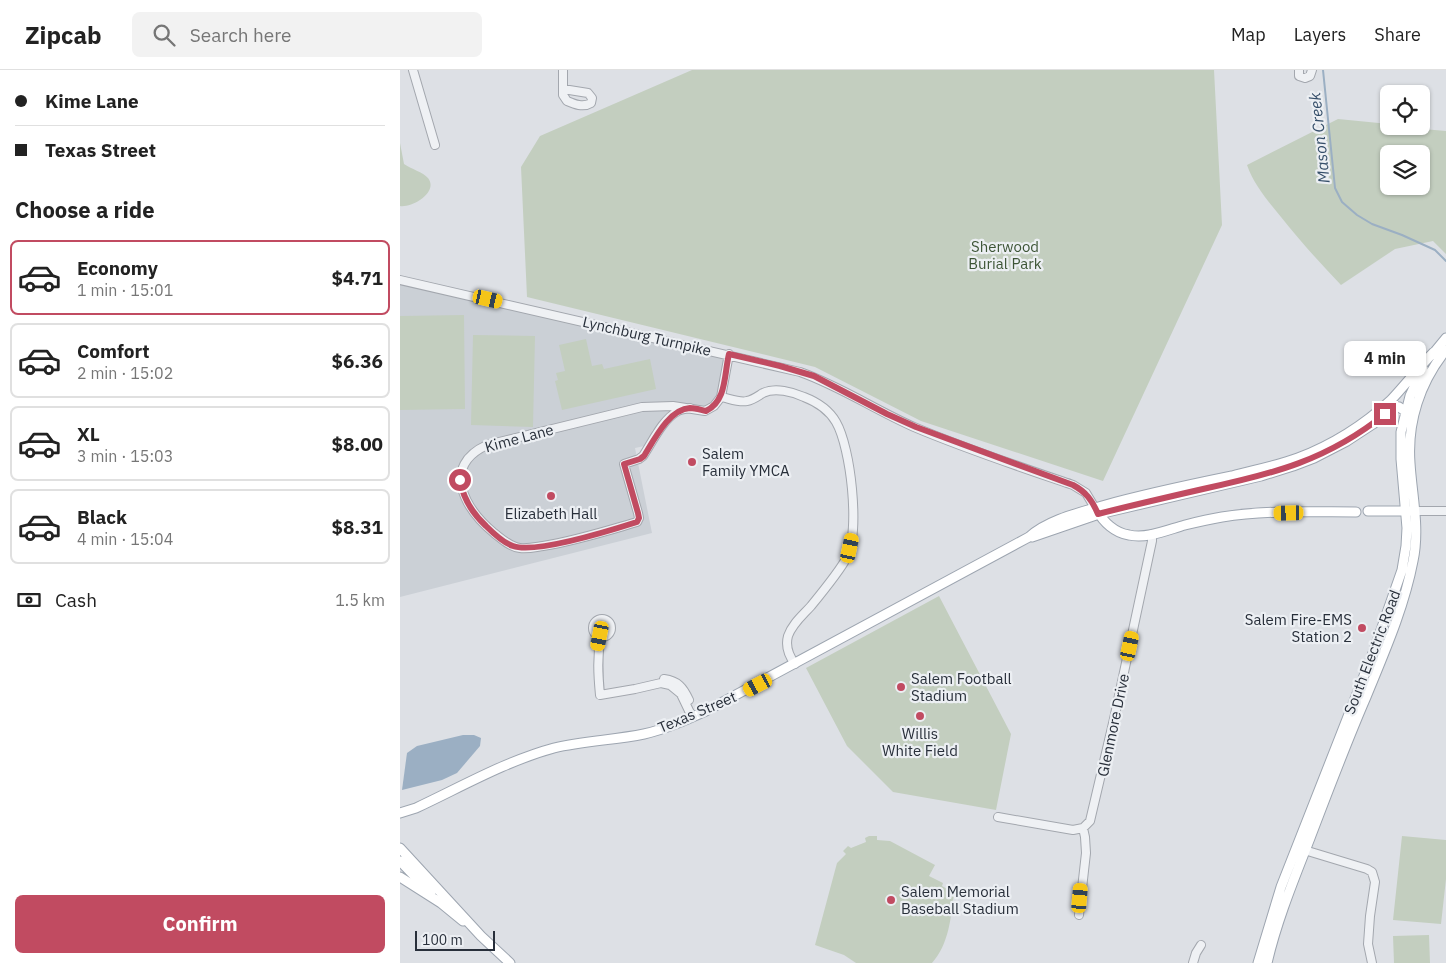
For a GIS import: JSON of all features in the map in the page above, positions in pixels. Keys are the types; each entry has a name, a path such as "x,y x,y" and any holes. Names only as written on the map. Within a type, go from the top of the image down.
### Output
{"main road":[{"name":"South Electric Road","path":"1258,963 1270,919 1382,657 1406,591 1415,550 1416,531 1410,511 1400,444 1405,411 1415,383 1434,352 1446,338"},
{"name":"South Electric Road","path":"1410,511 1410,439 1413,417 1417,402 1428,377 1446,350"},
{"name":"Texas Street","path":"400,813 433,800 509,764 539,753 567,745 644,734 675,725 795,664 1048,525 1261,469 1310,454 1346,434 1379,410 1434,352"},
{"name":"Texas Street","path":"1097,511 1261,476 1293,466 1314,458 1347,441 1373,424 1394,406 1405,411"},
{"name":"Lynchburg Turnpike","path":"1097,511 1105,517 1112,527 1129,536 1152,534 1202,521 1239,515 1356,512"},
{"path":"1368,511 1410,511"},
{"path":"400,848 481,936"},
{"name":"South Electric Road","path":"1267,963 1301,849"},
{"path":"400,861 441,903 510,963"},
{"path":"400,877 441,903"}],"street":[{"path":"413,70 435,144"},
{"path":"563,70 563,89"},
{"path":"1299,70 1299,76 1305,78 1310,76 1312,70"},
{"name":"Lynchburg Turnpike","path":"400,280 729,354 814,376 880,411 916,427 1073,485 1086,493 1097,511"},
{"path":"729,354 721,396 743,402 754,399 770,390 803,396 825,408 836,422 844,439 851,476 854,533 847,558 791,629 787,646 789,656 795,664"},
{"name":"Kime Lane","path":"690,408 679,410 672,417 661,429 644,456 624,464 638,513 639,518 637,522 571,541 520,548 511,545 489,528 473,511 464,494 460,480 462,468 471,455 488,445 642,407 673,406 690,408 706,411 714,406 721,396"},
{"path":"1410,511 1446,511"},
{"name":"Glenmore Drive","path":"1082,828 1087,825 1093,816 1152,534"},
{"path":"600,636 597,666 600,692 658,678 671,680 682,686 694,716"},
{"path":"998,817 1073,830 1082,828 1085,837 1086,853 1079,916"},
{"path":"1301,849 1372,872 1375,882 1368,944 1372,963"},
{"path":"1193,963 1201,945"}],"shaded area":[{"path":"400,280 729,354 722,393 711,409 673,406 652,431 654,444 635,448 652,533 400,597"}],"green space":[{"name":"Sherwood Burial Park","path":"692,70 1214,70 1222,225 1103,481 921,421 815,367 527,297 521,167 540,136"},
{"path":"1338,119 1380,123 1380,135 1430,135 1430,130 1446,131 1446,254 1433,241 1395,249 1341,285 1271,205 1257,186 1247,165"},
{"path":"400,143 404,164 426,176 430,183 430,189 423,198 405,206 400,206"},
{"path":"464,315 465,409 400,410 400,316"},
{"path":"473,335 535,336 533,427 471,425"},
{"path":"586,339 592,366 602,364 604,369 650,359 656,389 562,410 555,381 558,380 556,373 565,371 559,345"},
{"name":"Salem Football Stadium","path":"939,596 1011,734 996,810 893,792 847,746 806,668"},
{"name":"Salem Memorial Baseball Stadium","path":"877,836 877,840 890,841 935,865 929,876 943,883 942,886 954,893 946,939 938,956 932,963 856,963 844,955 815,945 837,863 846,854 843,851 848,846 851,848 866,842 865,838"},
{"path":"1402,836 1446,840 1446,879 1441,924 1393,920"},
{"path":"1429,935 1430,963 1394,963 1393,936"}],"water":[{"path":"463,735 474,735 481,738 480,746 457,773 442,780 402,790 407,753 417,746"}],"waterway":[{"name":"Mason Creek","path":"1323,70 1335,188 1342,202 1357,215 1372,224 1435,250 1446,261"}],"place":[{"name":"Salem Family YMCA","path":"692,462"},
{"name":"Elizabeth Hall","path":"551,496"},
{"name":"Salem Fire-EMS Station 2","path":"1362,628"},
{"name":"Salem Football Stadium","path":"901,687"},
{"name":"Willis White Field","path":"920,716"},
{"name":"Salem Memorial Baseball Stadium","path":"891,900"}],"route":[{"path":"460,480 467,502 480,520 503,540 520,548 571,541 637,522 639,518 638,513 624,464 644,456 661,429 679,410 690,408 706,411 714,406 722,393 729,354 814,376 916,427 1073,485 1089,496 1098,514 1261,476 1293,466 1314,458 1347,441 1385,414"}]}
